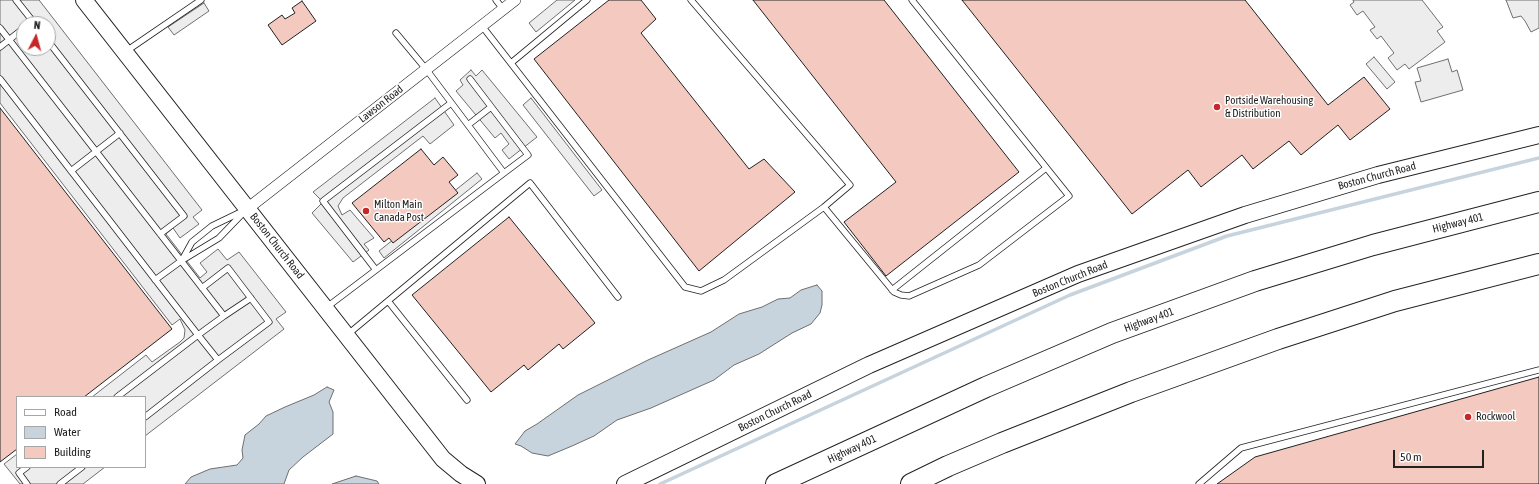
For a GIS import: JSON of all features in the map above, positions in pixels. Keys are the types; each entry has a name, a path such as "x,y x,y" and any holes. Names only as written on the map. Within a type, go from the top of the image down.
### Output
{"highway":[{"name":"Highway 401","path":"776,484 986,387 1112,333 1255,281 1358,249 1539,202"},
{"path":"910,484 1002,443 1124,395 1278,339 1395,301 1539,264"}],"street":[{"name":"Boston Church Road","path":"84,0 443,459 461,474 477,484"},
{"name":"Lawson Road","path":"247,209 515,0"},
{"name":"Boston Church Road","path":"625,484 869,365 1078,274 1244,215 1378,175 1539,135"}],"lane":[{"path":"16,0 27,16"},
{"path":"125,52 201,0"},
{"path":"496,0 503,9"},
{"path":"511,63 588,0"},
{"path":"482,26 685,287 701,291 724,280 824,207 850,185 691,0"},
{"path":"824,207 892,290 901,295 909,296 979,265 1069,196 912,0"},
{"path":"0,28 224,316"},
{"path":"396,33 426,69 504,173"},
{"path":"0,47 16,34"},
{"path":"56,51 184,216 160,234"},
{"path":"0,79 218,360"},
{"path":"325,308 528,155 470,79"},
{"path":"376,270 323,200 452,103"},
{"path":"468,125 491,107"},
{"path":"71,171 120,133"},
{"path":"892,290 1046,168"},
{"path":"346,335 530,183 618,297"},
{"path":"181,261 192,242 212,226 247,209"},
{"path":"156,280 181,261 219,238 247,209"},
{"path":"146,416 269,322 228,268 202,288"},
{"path":"118,396 198,334 251,298"},
{"path":"388,301 467,400"},
{"path":"1199,484 1241,448 1539,370"},
{"path":"26,468 19,473 27,484"},
{"path":"60,484 81,468"}],"shaded area":[{"path":"0,0 39,0 51,16 16,16 16,56 56,56 56,22 202,210 193,217 199,224 180,238 173,228 166,234 200,278 207,272 200,263 218,249 227,260 239,252 286,312 276,319 284,329 146,435 146,396 93,396 146,355 152,362 180,342 184,338 185,330 180,319 172,325 0,103"},
{"path":"557,0 575,0 536,32 529,23"},
{"path":"1353,0 1422,0 1443,27 1437,31 1445,42 1409,69 1405,64 1397,70 1388,58 1394,53 1381,36 1377,39 1370,30 1375,27 1363,11 1357,15 1350,5 1354,2"},
{"path":"1506,0 1539,0 1539,28 1531,32 1521,16 1513,18"},
{"path":"204,3 209,11 174,35 168,27"},
{"path":"1374,57 1395,82 1387,89 1366,64"},
{"path":"1448,59 1452,72 1457,70 1463,90 1421,102 1415,82 1421,81 1417,68"},
{"path":"471,70 476,76 482,70 537,137 509,159 502,150 509,144 501,133 495,138 456,91 463,85 460,80"},
{"path":"435,98 454,125 430,144 423,136 343,198 338,206 342,215 350,210 374,238 364,244 369,250 353,262 312,213 323,202 313,192"},
{"path":"531,98 602,190 594,196 523,105"},
{"path":"477,173 482,179 384,258 379,251"},
{"path":"16,455 16,468 104,468 83,484 20,484 4,464"}],"water":[{"path":"817,285 822,291 822,305 820,313 811,324 792,333 759,354 734,365 714,380 651,408 617,420 594,436 548,456 532,453 515,444 525,431 578,395 648,360 711,332 739,314 762,307 778,299 790,298 801,290"},
{"path":"327,387 334,390 329,402 333,412 333,434 289,470 284,484 185,484 191,477 210,469 237,465 243,458 242,450 245,435 259,424 266,416 314,395"},
{"path":"356,476 377,481 379,484 332,484"}],"building":[{"path":"609,0 641,0 656,19 641,33 749,169 764,159 795,192 699,271 534,59"},
{"path":"753,0 884,0 1019,172 886,276 844,222 896,182"},
{"name":"Portside Warehousing & Distribution","path":"962,0 1245,0 1328,105 1364,77 1390,109 1350,140 1338,125 1301,155 1289,141 1253,169 1242,155 1201,187 1188,170 1132,214"},
{"path":"302,1 316,21 282,45 268,25 282,15 285,19 295,13 292,8"},
{"path":"0,108 172,329 85,396 16,396 16,450 0,462"},
{"path":"421,149 434,165 443,157 458,175 449,182 458,193 393,243 389,238 384,242 352,203"},
{"path":"509,217 595,323 563,349 559,344 528,370 524,365 491,392 412,295"},
{"name":"Rockwool","path":"1539,377 1539,484 1217,484 1255,457"}],"waterway":[{"path":"660,484 1070,295 1227,236 1539,158"}],"place":[{"name":"Portside Warehousing & Distribution","path":"1217,107"},
{"name":"Milton Main Canada Post","path":"366,211"},
{"name":"Rockwool","path":"1468,417"}]}
